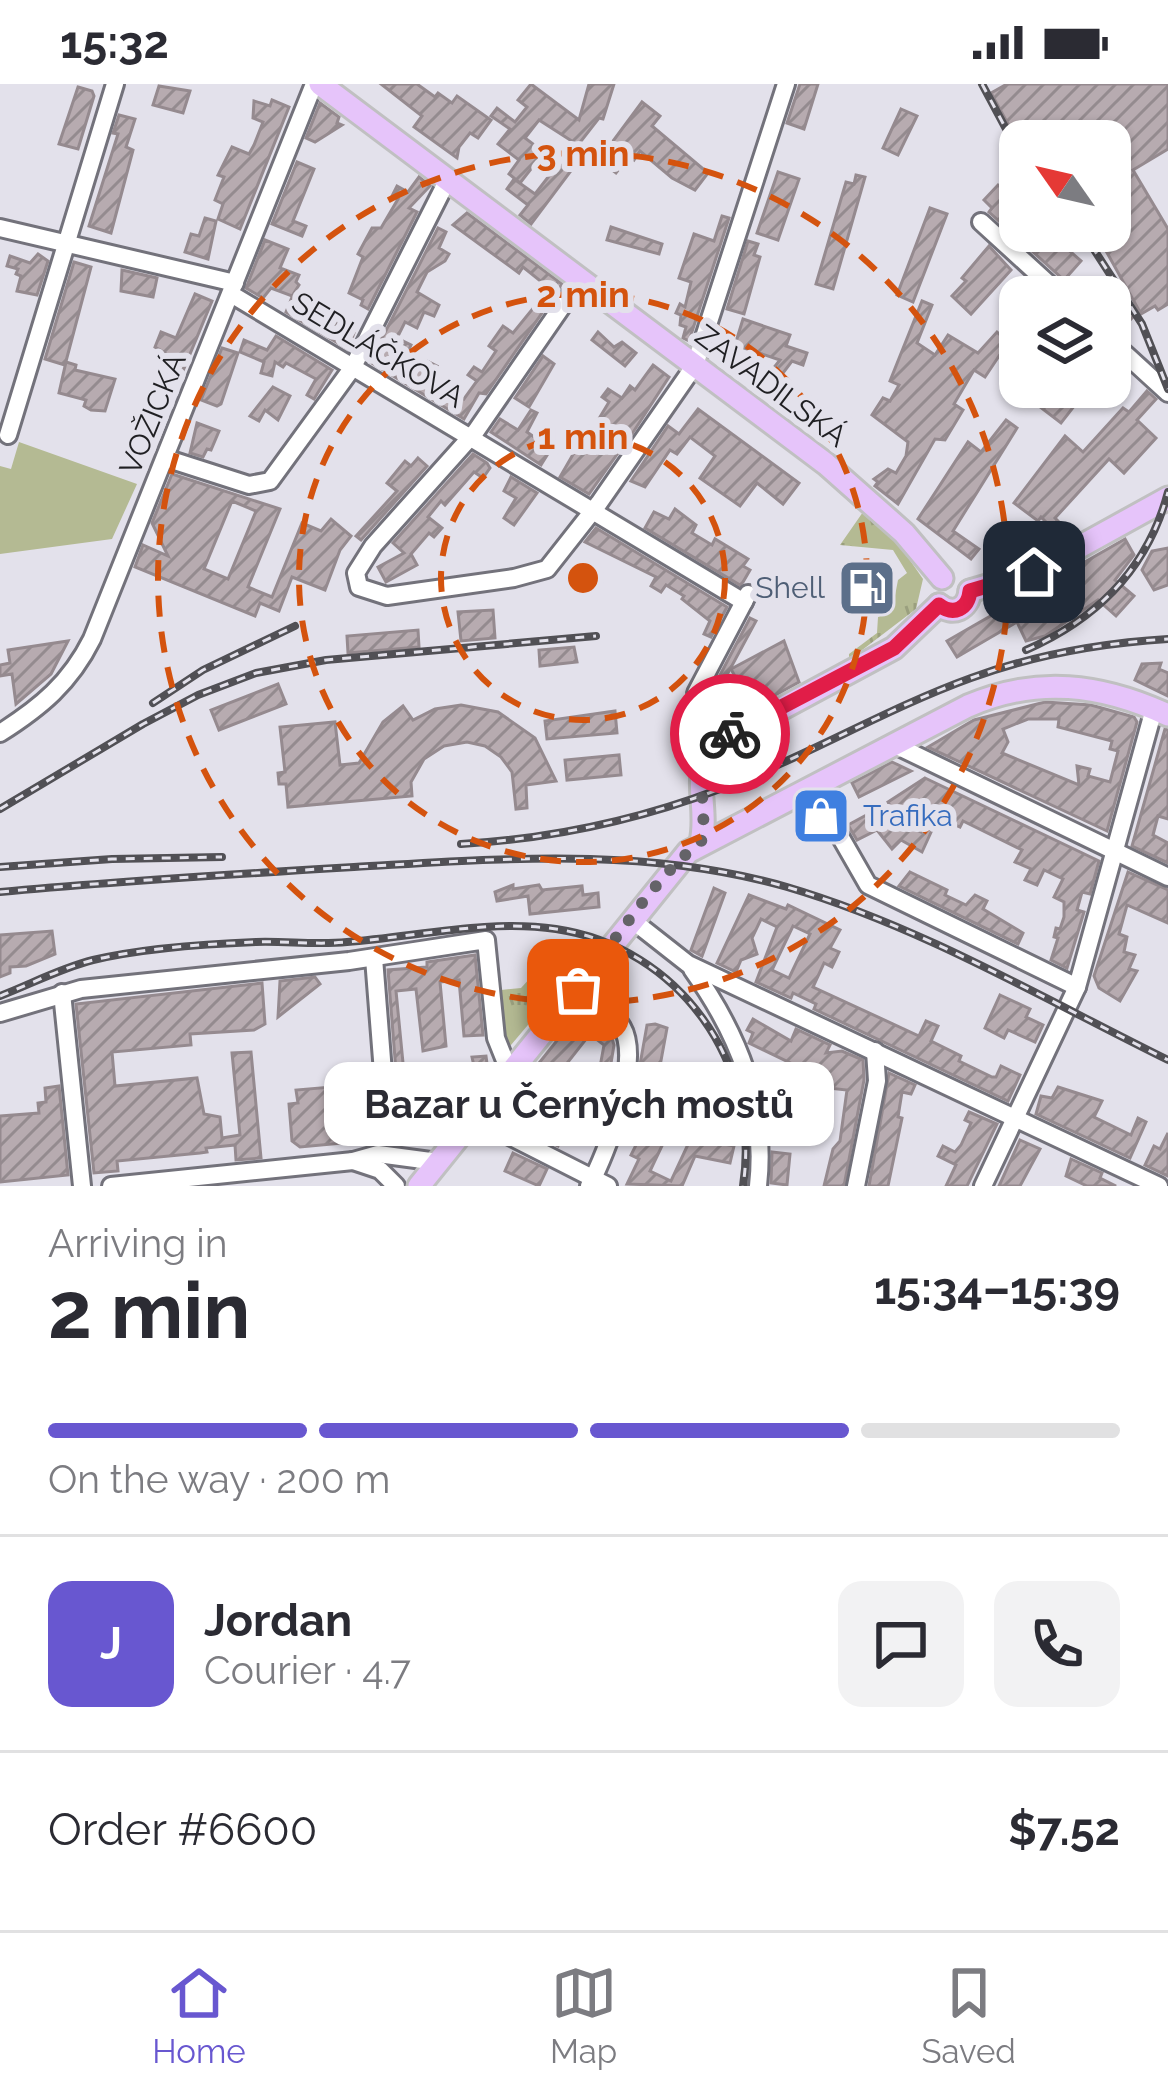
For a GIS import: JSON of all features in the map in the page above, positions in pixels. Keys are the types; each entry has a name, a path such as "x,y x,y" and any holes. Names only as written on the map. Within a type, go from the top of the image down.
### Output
{"main road":[{"name":"ZAVADILSKÁ","path":"317,84 868,500 942,578"},
{"path":"970,591 1034,572 1168,498"},
{"path":"960,577 970,591 968,602 959,610 948,611 934,594 942,578 960,577"},
{"path":"701,842 700,772 712,746 894,648 939,605"},
{"path":"419,1186 632,920 701,842 989,697 1036,686 1081,687 1161,712"}],"street":[{"path":"8,435 115,84"},
{"name":"VOŽICKÁ","path":"0,733 46,703 76,669 92,639 317,84"},
{"path":"581,279 470,437 374,546 358,568 357,584 387,596 540,572 593,509 695,365 786,84"},
{"path":"165,458 239,482 265,484 353,367 448,179"},
{"path":"981,222 1040,276"},
{"name":"SEDLÁČKOVA","path":"0,228 233,288 353,367 746,598 696,693"},
{"path":"1131,359 1168,393"},
{"path":"983,1186 1076,990 1161,712"},
{"path":"893,744 1168,878"},
{"path":"830,817 868,885 1076,990"},
{"path":"632,920 688,964 1159,1186"},
{"path":"0,1012 62,993 374,958 486,940 496,1038 511,1073"},
{"path":"374,958 388,1136"},
{"path":"688,964 720,1008 755,1100 762,1149 758,1186"},
{"path":"474,1118 597,1184 621,1095 628,1045 615,1018 578,990"},
{"path":"62,993 82,1186"},
{"path":"856,1186 877,1081 875,1051"},
{"path":"111,1186 353,1161 378,1154 438,1162"},
{"path":"353,1161 380,1170 396,1186"}],"green space":[{"path":"19,442 137,484 112,539 0,554 0,466 11,469"},
{"path":"863,512 898,543 923,579 916,609 849,660 849,654 877,633 878,617 892,611 898,580 907,573 893,550 840,545"},
{"path":"532,976 555,993 511,1045 504,1042 501,990 521,988"}],"building":[{"path":"381,84 417,84 452,103 457,96 491,120 478,138 470,133 457,158 414,127 422,116"},
{"path":"531,84 579,120 589,84 614,84 603,119 578,145 539,120 525,138 570,172 531,224 520,215 528,205 507,189 514,179 535,194 549,176 534,165 520,183 509,174 519,160 498,144 510,129 491,116 497,108 515,122 527,107 518,100"},
{"path":"800,84 818,84 804,129 787,123"},
{"path":"1007,84 1168,84 1168,149 1133,170 1168,229 1168,304 1141,314 1131,296 1131,276 1120,276 1107,252 1131,252 1131,120 1006,120 991,93"},
{"path":"159,86 190,91 183,113 153,105"},
{"path":"78,87 94,96 78,149 59,144"},
{"path":"272,100 289,107 240,229 218,219 223,204 215,200 224,177 218,175 232,147 249,154 254,145 263,122 253,118 254,101 270,106"},
{"path":"642,102 660,116 652,126 708,173 695,190 640,151 634,160 629,156 616,173 599,160"},
{"path":"320,103 342,125 315,142 306,138"},
{"path":"901,109 917,116 898,155 883,148"},
{"path":"119,115 135,119 126,147 133,150 111,233 89,226 118,134 113,133"},
{"path":"297,162 314,169 293,221 306,226 302,236 272,224"},
{"path":"778,172 799,179 778,240 757,233"},
{"path":"856,175 865,177 833,289 816,284 846,182 854,184"},
{"path":"419,177 430,186 409,208 417,212 368,309 361,305 363,300 349,293 363,257 358,254 372,228 381,228 398,199 392,196 397,186 408,192"},
{"path":"999,186 999,221 989,212 992,208 984,200"},
{"path":"930,208 947,214 913,302 897,295"},
{"path":"467,213 562,284 464,419 370,362 438,228 446,232 439,248 449,254 427,272 417,292 439,305 434,316 424,312 417,328 405,322 397,338 411,345 405,359 422,370 427,361 437,366 430,377 440,385 464,399 477,381 468,375 474,367 482,372 496,351 489,346 503,326 513,333 544,295 538,290 543,283 523,267 519,273 453,225"},
{"path":"722,216 729,218 689,341 683,338 686,327 680,325 681,315 676,313 680,304 685,307 691,282 679,278 694,234 714,241"},
{"path":"205,218 216,221 208,259 185,252 191,234 199,236"},
{"path":"611,227 662,244 659,254 607,240"},
{"path":"265,240 288,249 280,268 299,275 292,296 271,288 263,298 246,288"},
{"path":"748,241 758,244 754,255 760,257 744,314 727,309"},
{"path":"989,246 1011,270 999,276 999,283 971,314 952,296 966,281 962,278"},
{"path":"1033,252 1071,252 1081,261 1068,276 1060,276"},
{"path":"38,254 48,261 37,295 17,291 21,276 16,274 18,269 7,266 10,256 30,263"},
{"path":"74,262 91,267 65,365 45,359"},
{"path":"122,270 157,278 153,297 121,291"},
{"path":"195,294 212,301 180,378 159,370 165,353 155,347 161,332 176,338"},
{"path":"292,297 330,325 333,320 354,333 348,349 286,312"},
{"path":"922,301 932,305 917,343 935,355 948,335 978,353 999,334 999,356 985,377 974,370 954,404 963,410 945,440 935,439 898,504 875,486 874,479 888,469 896,473 906,456 908,442 872,415 883,398 890,401 899,385 890,381"},
{"path":"743,319 790,335 786,346 807,353 803,365 792,361 777,381 768,375 780,360 735,345"},
{"path":"598,332 614,347 622,342 636,353 625,366 592,340"},
{"path":"276,336 332,370 314,399 307,395 316,379 286,363 283,367 275,362 272,376 261,373 264,362 240,352 244,340 267,350"},
{"path":"222,348 238,353 217,406 201,400"},
{"path":"543,356 554,364 529,407 515,398"},
{"path":"66,362 76,365 75,370 115,379 105,411 91,410 84,406 86,400 59,393"},
{"path":"653,365 669,377 628,440 610,443 620,450 589,494 560,477 582,439 602,453 614,436 597,422 609,402 602,397 608,389 622,398 630,386 635,390"},
{"path":"273,387 290,396 278,420 265,410 259,421 250,416"},
{"path":"1147,391 1156,399 1137,420 1156,438 1124,473 1109,459 1055,518 1063,526 1057,533 1041,517 1038,521 1014,503 1065,436 1083,452 1123,408 1129,412"},
{"path":"1041,408 1073,408 1061,423"},
{"path":"698,409 799,483 783,504 757,483 740,506 700,478 715,456 690,437 677,454 670,450 645,487 631,481 668,426 679,434"},
{"path":"531,410 537,413 527,432 551,449 541,465 491,432 500,419 518,430"},
{"path":"1006,420 1017,428 953,531 979,549 971,559 918,519 968,442 981,452"},
{"path":"197,423 219,431 203,457 190,453"},
{"path":"473,454 490,468 483,478 474,472 445,505 441,501 428,517 442,528 434,537 429,533 411,554 417,565 386,582 378,567 404,553 393,543"},
{"path":"418,458 427,466 361,540 356,536 397,491 387,483 405,461 411,466"},
{"path":"172,474 280,509 248,587 272,597 302,523 321,531 331,519 351,536 340,550 325,590 292,577 279,611 260,603 255,616 135,567 143,545 168,556 152,523","holes":["232,501 256,511 228,579 204,569"]},
{"path":"511,477 537,493 514,525 504,518 516,498 504,491"},
{"path":"675,509 696,525 692,533 712,545 715,539 748,559 743,566 750,570 740,585 645,528 654,512 669,519"},
{"path":"596,528 727,607 711,637 704,634 710,621 684,596 666,585 661,592 651,586 656,577 585,542"},
{"path":"1125,539 1134,555 1115,580 1134,596 1116,616 1098,600 1045,636 1026,641 1017,622 957,657 947,641"},
{"path":"1168,548 1168,585 1154,590 1142,570 1152,551"},
{"name":"Shell","path":"847,575 879,576 878,581 888,581 887,602 845,594"},
{"path":"493,610 495,638 461,641 458,612"},
{"path":"750,618 756,621 714,699 709,696"},
{"path":"418,630 419,647 348,653 347,636"},
{"path":"68,641 51,674 16,704 12,674 0,676 0,665 10,663 8,650"},
{"path":"784,641 799,682 722,724 717,722 711,708 743,691 731,669"},
{"path":"574,647 577,662 540,666 539,650"},
{"path":"1161,663 1159,669 1168,673 1168,696 1135,680 1142,664"},
{"path":"278,684 286,704 219,730 211,710"},
{"path":"1045,702 1091,705 1134,717 1137,722 1107,831 928,747 974,720","holes":["1028,719 1059,719 1058,727 1112,741 1110,749 1118,751 1110,782 1088,776 1090,769 1077,766 1079,785 1002,753 1008,742 1003,729"]},
{"path":"461,705 498,712 535,738 556,781 526,785 527,808 516,809 512,772 501,757 485,746 467,742 444,746 424,759 411,782 412,796 288,807 286,784 279,784 278,773 285,772 280,727 335,722 340,765 359,763 383,722 403,706 413,720 435,709"},
{"path":"615,711 617,733 547,739 545,721"},
{"path":"1165,729 1168,819 1158,816 1153,835 1168,843 1168,863 1132,846"},
{"path":"619,755 621,775 567,780 565,760"},
{"path":"892,762 911,771 859,797 852,783"},
{"path":"925,778 1099,861 1090,894 1082,892 1077,910 1084,912 1067,968 1051,960 1056,928 1060,929 1064,917 1064,902 1054,897 1063,879 1044,870 1037,885 1025,880 1031,869 1015,862 1022,850 963,821 960,827 938,817 922,852 901,840 892,849 877,830 857,840 848,825 872,812 877,821 894,813 888,802","holes":["910,803 929,812 921,832 901,823"]},
{"path":"910,872 966,905 975,895 987,901 983,909 1023,933 1018,944 899,886"},
{"path":"1128,872 1168,890 1168,923 1127,905 1119,934 1127,937 1124,952 1135,955 1129,969 1137,971 1120,1001 1099,988 1094,976"},
{"path":"513,885 513,889 539,885 542,890 582,886 583,895 598,893 599,907 530,914 528,896 497,901 495,892"},
{"path":"714,888 725,893 702,956 691,950"},
{"path":"749,895 786,909 788,905 840,930 830,948 839,952 832,967 824,963 813,987 919,1036 926,1021 938,1026 931,1041 961,1056 959,1061 992,1077 1001,1066 1020,1075 1008,1101 814,1009 816,1004 793,993 791,998 756,982 777,927 761,919 752,938 757,954 741,960 736,972 717,963","holes":["793,926 810,934 789,978 772,970"]},
{"path":"52,931 55,954 10,967 10,973 0,977 0,935"},
{"path":"549,953 569,969 553,990 532,973"},
{"path":"475,955 483,1035 464,1036 459,980 440,982 446,1046 423,1051 416,989 396,991 407,1104 415,1103 417,1123 457,1075 462,1080 474,1066 472,1057 486,1056 488,1071 432,1141 398,1144 388,970 427,967 427,962"},
{"path":"315,977 320,984 278,1017 280,981"},
{"path":"262,983 265,1024 254,1030 190,1034 191,1045 112,1052 115,1086 197,1078 204,1114 220,1117 222,1138 240,1135 232,1053 251,1052 261,1158 236,1160 235,1145 117,1161 118,1171 94,1173 76,1004"},
{"path":"1000,995 1030,1009 1026,1017 1043,1025 1035,1042 1008,1030 1004,1038 985,1028"},
{"path":"579,1013 611,1035 610,1069 600,1067 604,1045 590,1034 549,1086 604,1101 600,1118 544,1096 525,1100 536,1106 532,1111 565,1131 558,1146 505,1120 504,1107"},
{"path":"753,1019 791,1041 796,1029 830,1045 826,1053 842,1051 863,1060 864,1080 844,1186 824,1186 833,1149 840,1141 847,1090 819,1087 825,1074 807,1066 805,1070 749,1043 753,1033 747,1030"},
{"path":"647,1025 667,1028 660,1066 716,1078 704,1140 734,1146 730,1163 695,1156 682,1186 627,1184 639,1159 631,1155 644,1129 654,1130 656,1120 688,1126 695,1085 662,1078 656,1109 633,1104","holes":["668,1133 691,1138 671,1181 650,1171"]},
{"path":"889,1073 915,1085 911,1094 902,1092 898,1117 902,1118 888,1186 869,1186"},
{"path":"59,1086 68,1175 0,1182 0,1116 39,1113 38,1103 46,1102 45,1088"},
{"path":"331,1087 332,1093 371,1089 376,1140 300,1147 292,1141 289,1104 298,1103 296,1090"},
{"path":"1058,1087 1102,1101 1094,1117 1131,1135 1138,1118 1146,1122 1130,1158 1036,1114 1041,1096 1052,1098"},
{"path":"785,1102 790,1138 772,1140 768,1107"},
{"path":"969,1112 997,1124 967,1186 946,1186 956,1165 938,1156 943,1146 955,1152 961,1145 971,1123 965,1120"},
{"path":"1168,1133 1168,1176 1145,1165 1154,1146 1160,1149"},
{"path":"1020,1140 1040,1149 1020,1186 999,1186"},
{"path":"772,1152 790,1154 787,1185 771,1183"},
{"path":"513,1153 547,1169 539,1186 505,1171"},
{"path":"1071,1159 1102,1173 1100,1178 1116,1186 1087,1186 1066,1176"}],"railway":[{"path":"982,84 1001,120"},
{"path":"1096,252 1142,324 1168,389"},
{"path":"1026,650 1075,623 1116,588 1147,544 1168,492"},
{"path":"153,703 203,670 295,626"},
{"path":"0,809 143,724 198,695 256,673 326,660 596,636"},
{"path":"461,844 560,833 657,810 752,776 939,690 995,670 1068,651 1168,639"},
{"path":"0,867 222,857"},
{"path":"0,892 463,861 572,859 680,865 787,887 885,922 1168,1060"},
{"path":"0,996 93,960 174,947 336,943 504,926 556,929 600,940 640,960 674,986 703,1019 725,1056 739,1097 745,1141 743,1186"}],"way so far":[{"path":"578,990 652,894 701,842 700,772 710,749 730,734"}],"place":[{"name":"Shell","path":"867,588"},
{"name":"Trafika","path":"821,816"},
{"name":"Bazar u Černých mostů","path":"578,990"}],"route":[{"path":"730,734 894,648 939,605 948,611 959,610 968,602 970,591 1034,572"}]}
